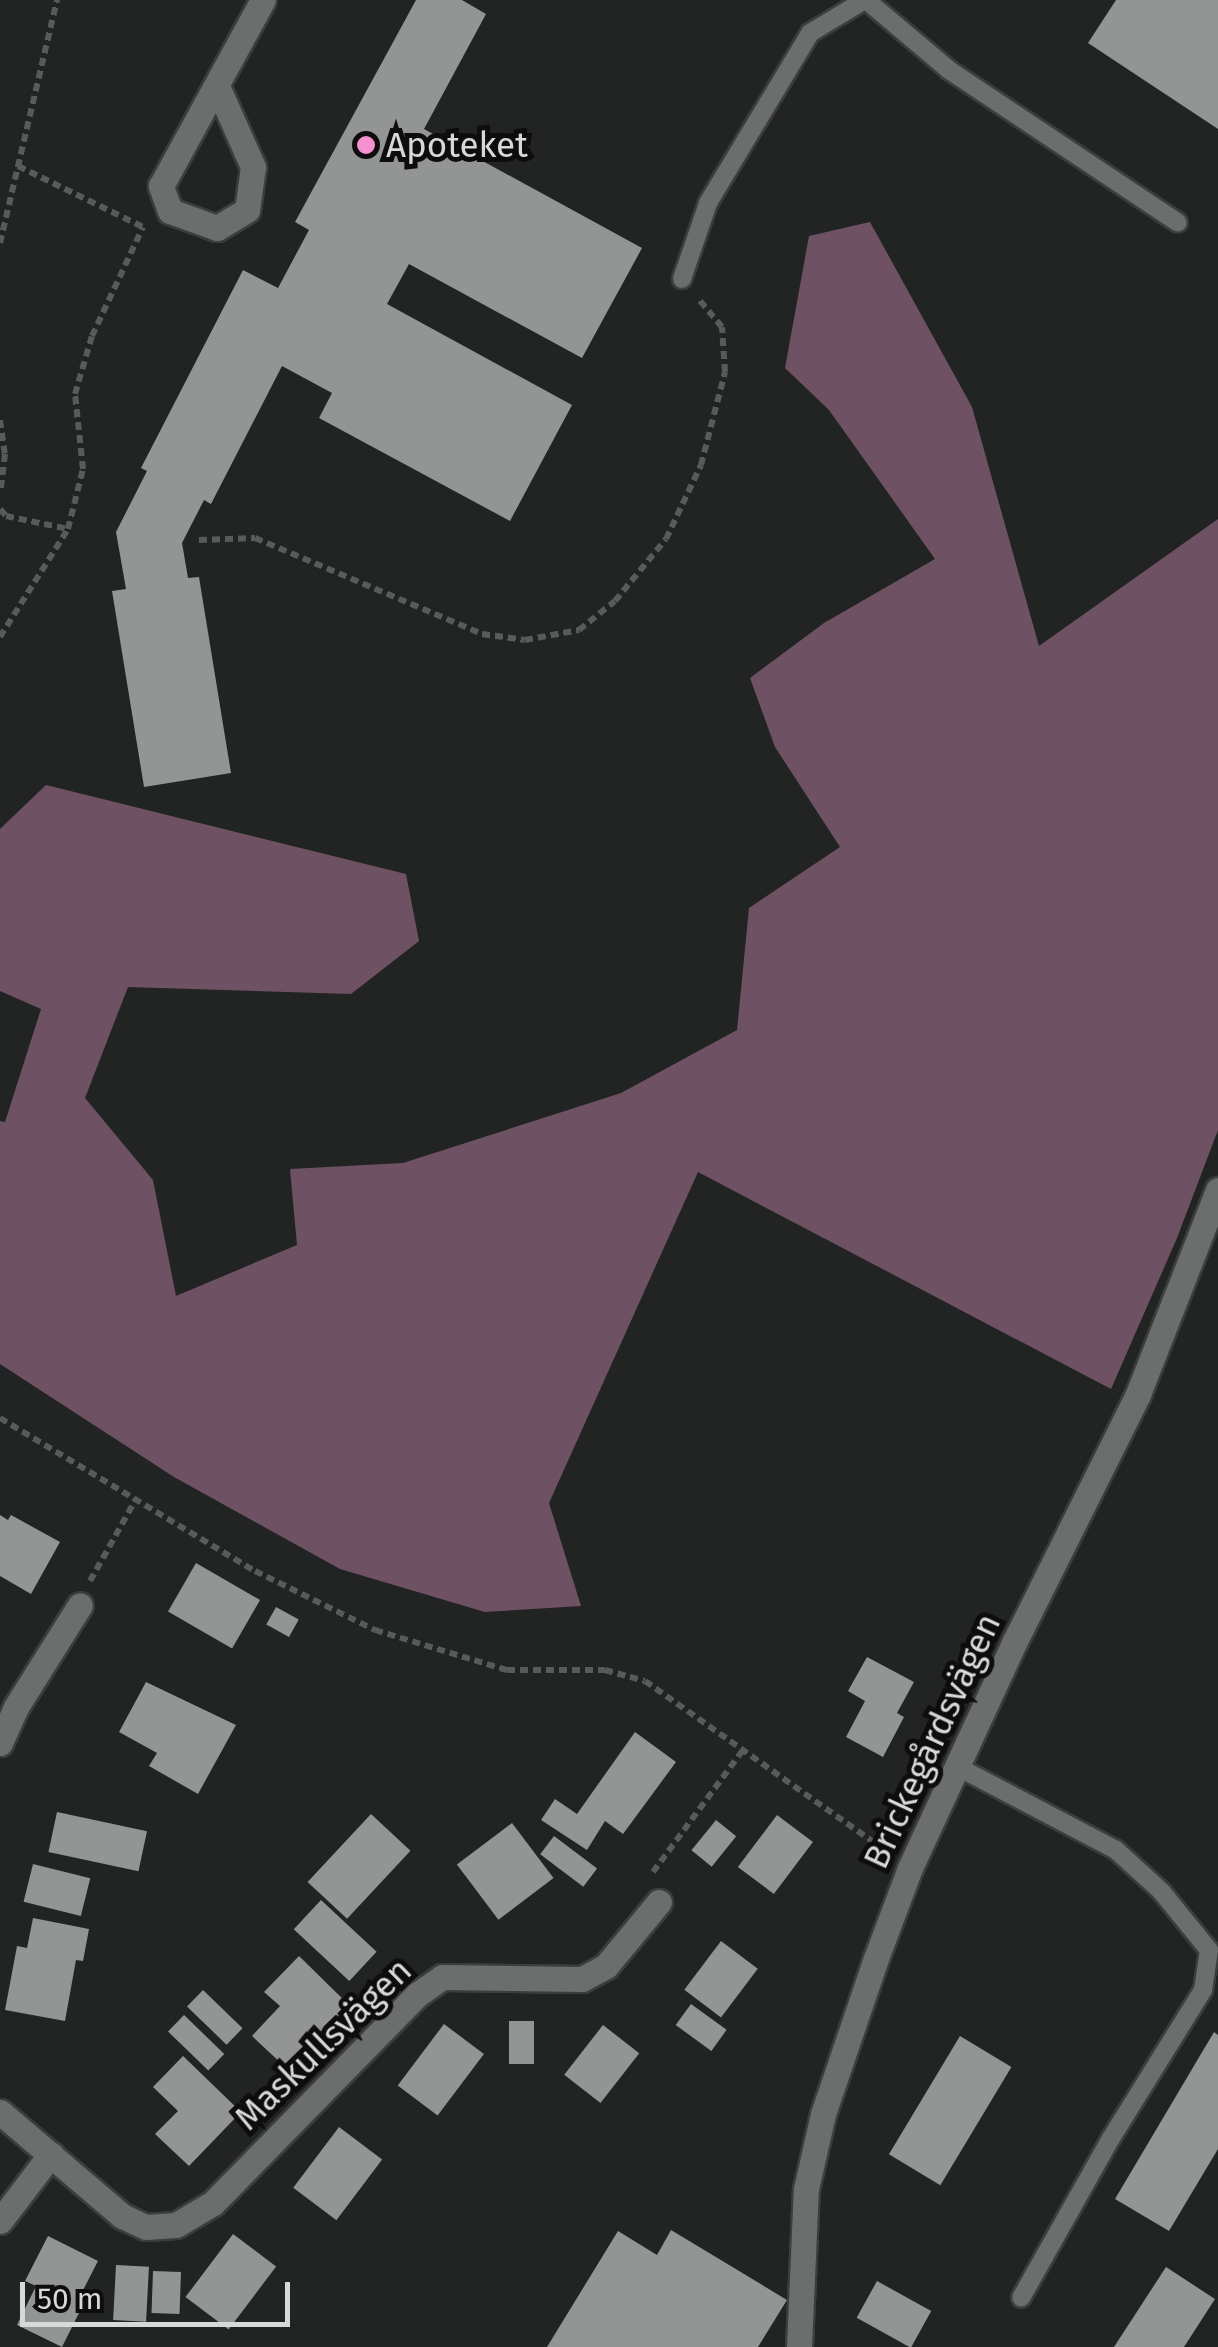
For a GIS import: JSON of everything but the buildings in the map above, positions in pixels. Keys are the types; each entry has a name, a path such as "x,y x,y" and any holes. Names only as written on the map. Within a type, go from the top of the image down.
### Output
{"street":[{"path":"217,86 253,167 246,210 216,228 170,211 161,186 263,0"},
{"name":"Brickegårdsvägen","path":"800,2347 806,2189 823,2114 910,1868 1138,1394 1218,1190"},
{"path":"0,1743 16,1708 80,1605"},
{"name":"Maskullsvägen","path":"0,2112 122,2216 146,2226 176,2225 213,2202 418,1994 442,1977 582,1978 606,1966 659,1902"},
{"path":"0,2222 51,2154"}],"lane":[{"path":"682,279 708,203 810,33 866,0 949,70 1178,223"},
{"path":"958,1767 1116,1850 1160,1891 1209,1950 1203,1990 1110,2140 1020,2298"}],"path":[{"path":"0,243 57,0"},
{"path":"18,166 143,227"},
{"path":"0,637 68,529 84,468 75,394 92,336 143,227 170,211"},
{"path":"199,540 256,538 482,634 525,640 578,630 616,600 666,538 701,465 726,372 722,327 682,279"},
{"path":"0,420 5,454 0,492"},
{"path":"0,510 6,516 68,529"},
{"path":"0,1418 255,1571 375,1630 507,1670 605,1670 644,1682 910,1868"},
{"path":"80,1605 136,1499"},
{"path":"659,1902 651,1876 743,1750"}],"shaded area":[{"path":"870,222 972,407 1039,646 1218,519 1218,1130 1177,1238 1111,1389 698,1172 549,1503 581,1606 485,1612 340,1569 174,1477 0,1364 0,1121 5,1122 41,1009 0,991 0,829 46,785 406,874 419,941 351,994 128,987 85,1098 153,1180 176,1296 297,1245 290,1169 403,1163 621,1093 737,1030 749,908 840,847 775,747 750,678 824,623 935,559 829,410 785,368 809,236"}],"place":[{"name":"Apoteket","path":"366,145"}]}
